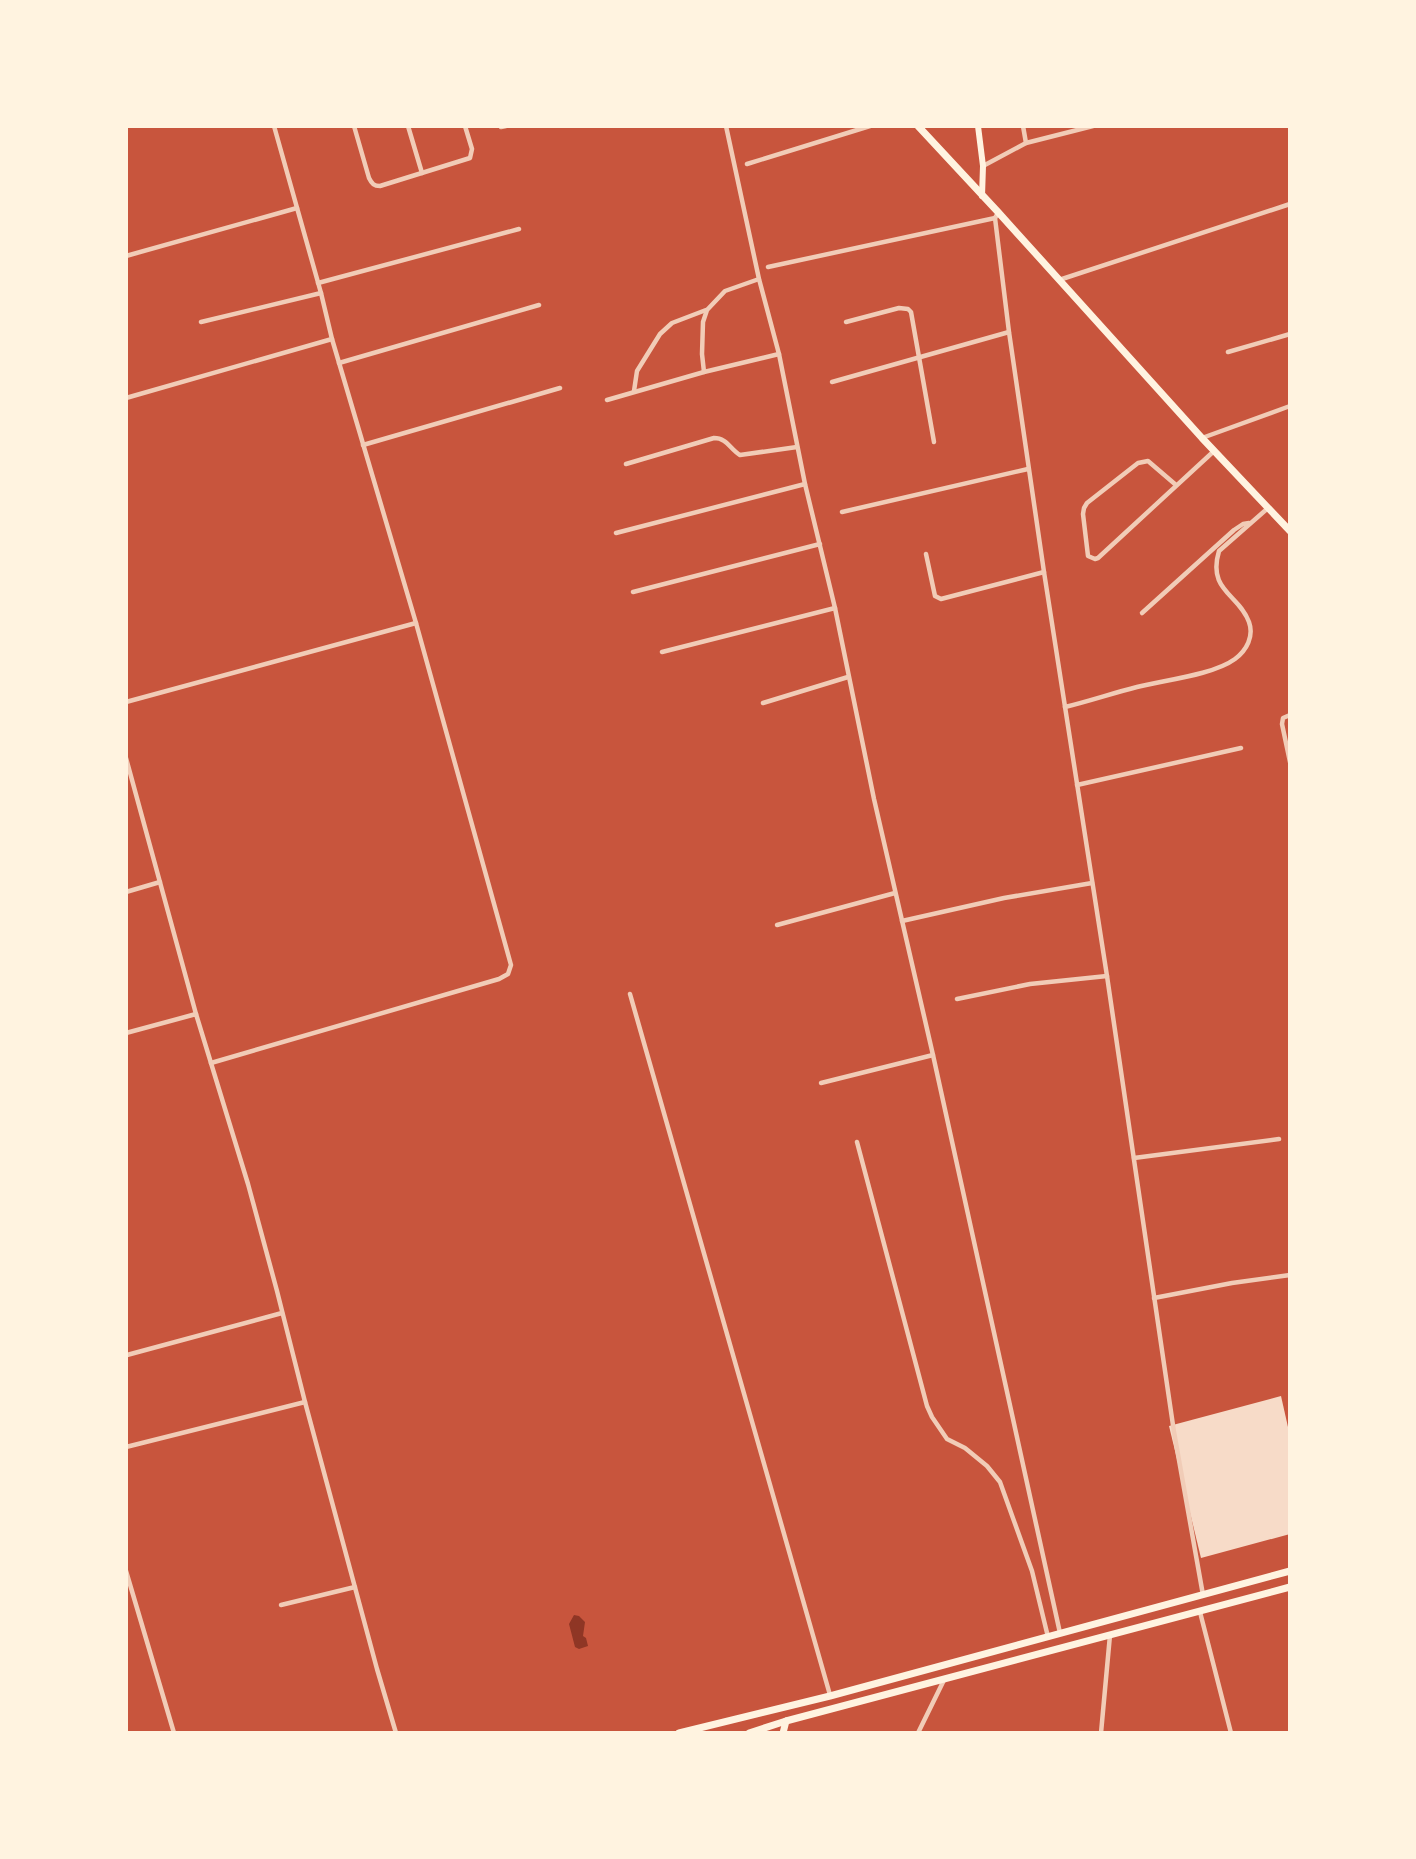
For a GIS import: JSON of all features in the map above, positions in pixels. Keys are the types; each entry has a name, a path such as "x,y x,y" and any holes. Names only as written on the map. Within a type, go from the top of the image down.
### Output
{"main road":[{"path":"918,126 1290,531"},
{"path":"978,126 983,166 982,196"},
{"path":"679,1733 830,1696 1290,1572"},
{"path":"749,1733 1290,1587"},
{"path":"783,1733 786,1721"}],"street":[{"path":"211,1063 499,979 508,974 510,962 274,126"},
{"path":"354,126 371,183 375,186 470,158 472,149 466,126"},
{"path":"408,126 422,173"},
{"path":"726,126 759,279 779,354 805,484 835,607 895,893 1060,1634"},
{"path":"747,164 870,126"},
{"path":"1023,126 1027,143"},
{"path":"983,166 1027,143 1093,126"},
{"path":"1059,280 1290,204"},
{"path":"126,256 297,208"},
{"path":"768,267 997,215 1009,332 1028,469 1107,976 1174,1432 1203,1596"},
{"path":"318,283 519,229"},
{"path":"704,372 703,322 707,310 725,291 759,279"},
{"path":"201,322 321,293"},
{"path":"339,363 539,305"},
{"path":"846,322 899,308 911,312 934,442"},
{"path":"634,392 637,372 660,334 671,323 707,310"},
{"path":"832,382 1009,332"},
{"path":"1228,352 1290,334"},
{"path":"126,398 332,339"},
{"path":"607,400 779,354"},
{"path":"363,445 560,388"},
{"path":"1202,438 1290,405"},
{"path":"626,464 714,438 726,441 734,452 740,455 797,447"},
{"path":"1176,485 1148,461 1138,463 1087,503 1083,514 1088,556 1098,558 1214,450"},
{"path":"842,512 1028,469"},
{"path":"616,533 805,484"},
{"path":"1065,707 1215,669 1240,655 1250,641 1249,621 1223,589 1216,561 1219,551 1269,508"},
{"path":"1142,613 1234,530 1250,523"},
{"path":"633,592 820,544"},
{"path":"926,554 935,596 941,599 1044,572"},
{"path":"662,652 835,607"},
{"path":"126,702 416,623"},
{"path":"763,703 848,677"},
{"path":"1290,715 1283,718 1282,724 1290,762"},
{"path":"1077,785 1241,748"},
{"path":"126,758 196,1014 248,1184 373,1657 396,1733"},
{"path":"126,892 160,882"},
{"path":"902,920 1092,883"},
{"path":"777,925 895,893"},
{"path":"957,999 1030,984 1107,976"},
{"path":"630,994 830,1696"},
{"path":"126,1033 196,1014"},
{"path":"821,1083 933,1055"},
{"path":"1133,1158 1279,1139"},
{"path":"857,1142 927,1406 947,1439 965,1448 988,1466 1000,1482 1032,1571 1048,1637"},
{"path":"1154,1298 1290,1275"},
{"path":"127,1355 282,1313"},
{"path":"126,1447 305,1402"},
{"path":"126,1571 174,1733"},
{"path":"281,1605 355,1587"},
{"path":"1200,1611 1231,1733"},
{"path":"1101,1733 1110,1636"},
{"path":"919,1733 944,1680"}],"shaded area":[{"path":"574,1615 585,1622 583,1636 588,1646 579,1649 575,1647 569,1624"}],"building":[{"path":"1281,1396 1290,1436 1290,1534 1201,1558 1169,1426"}]}
